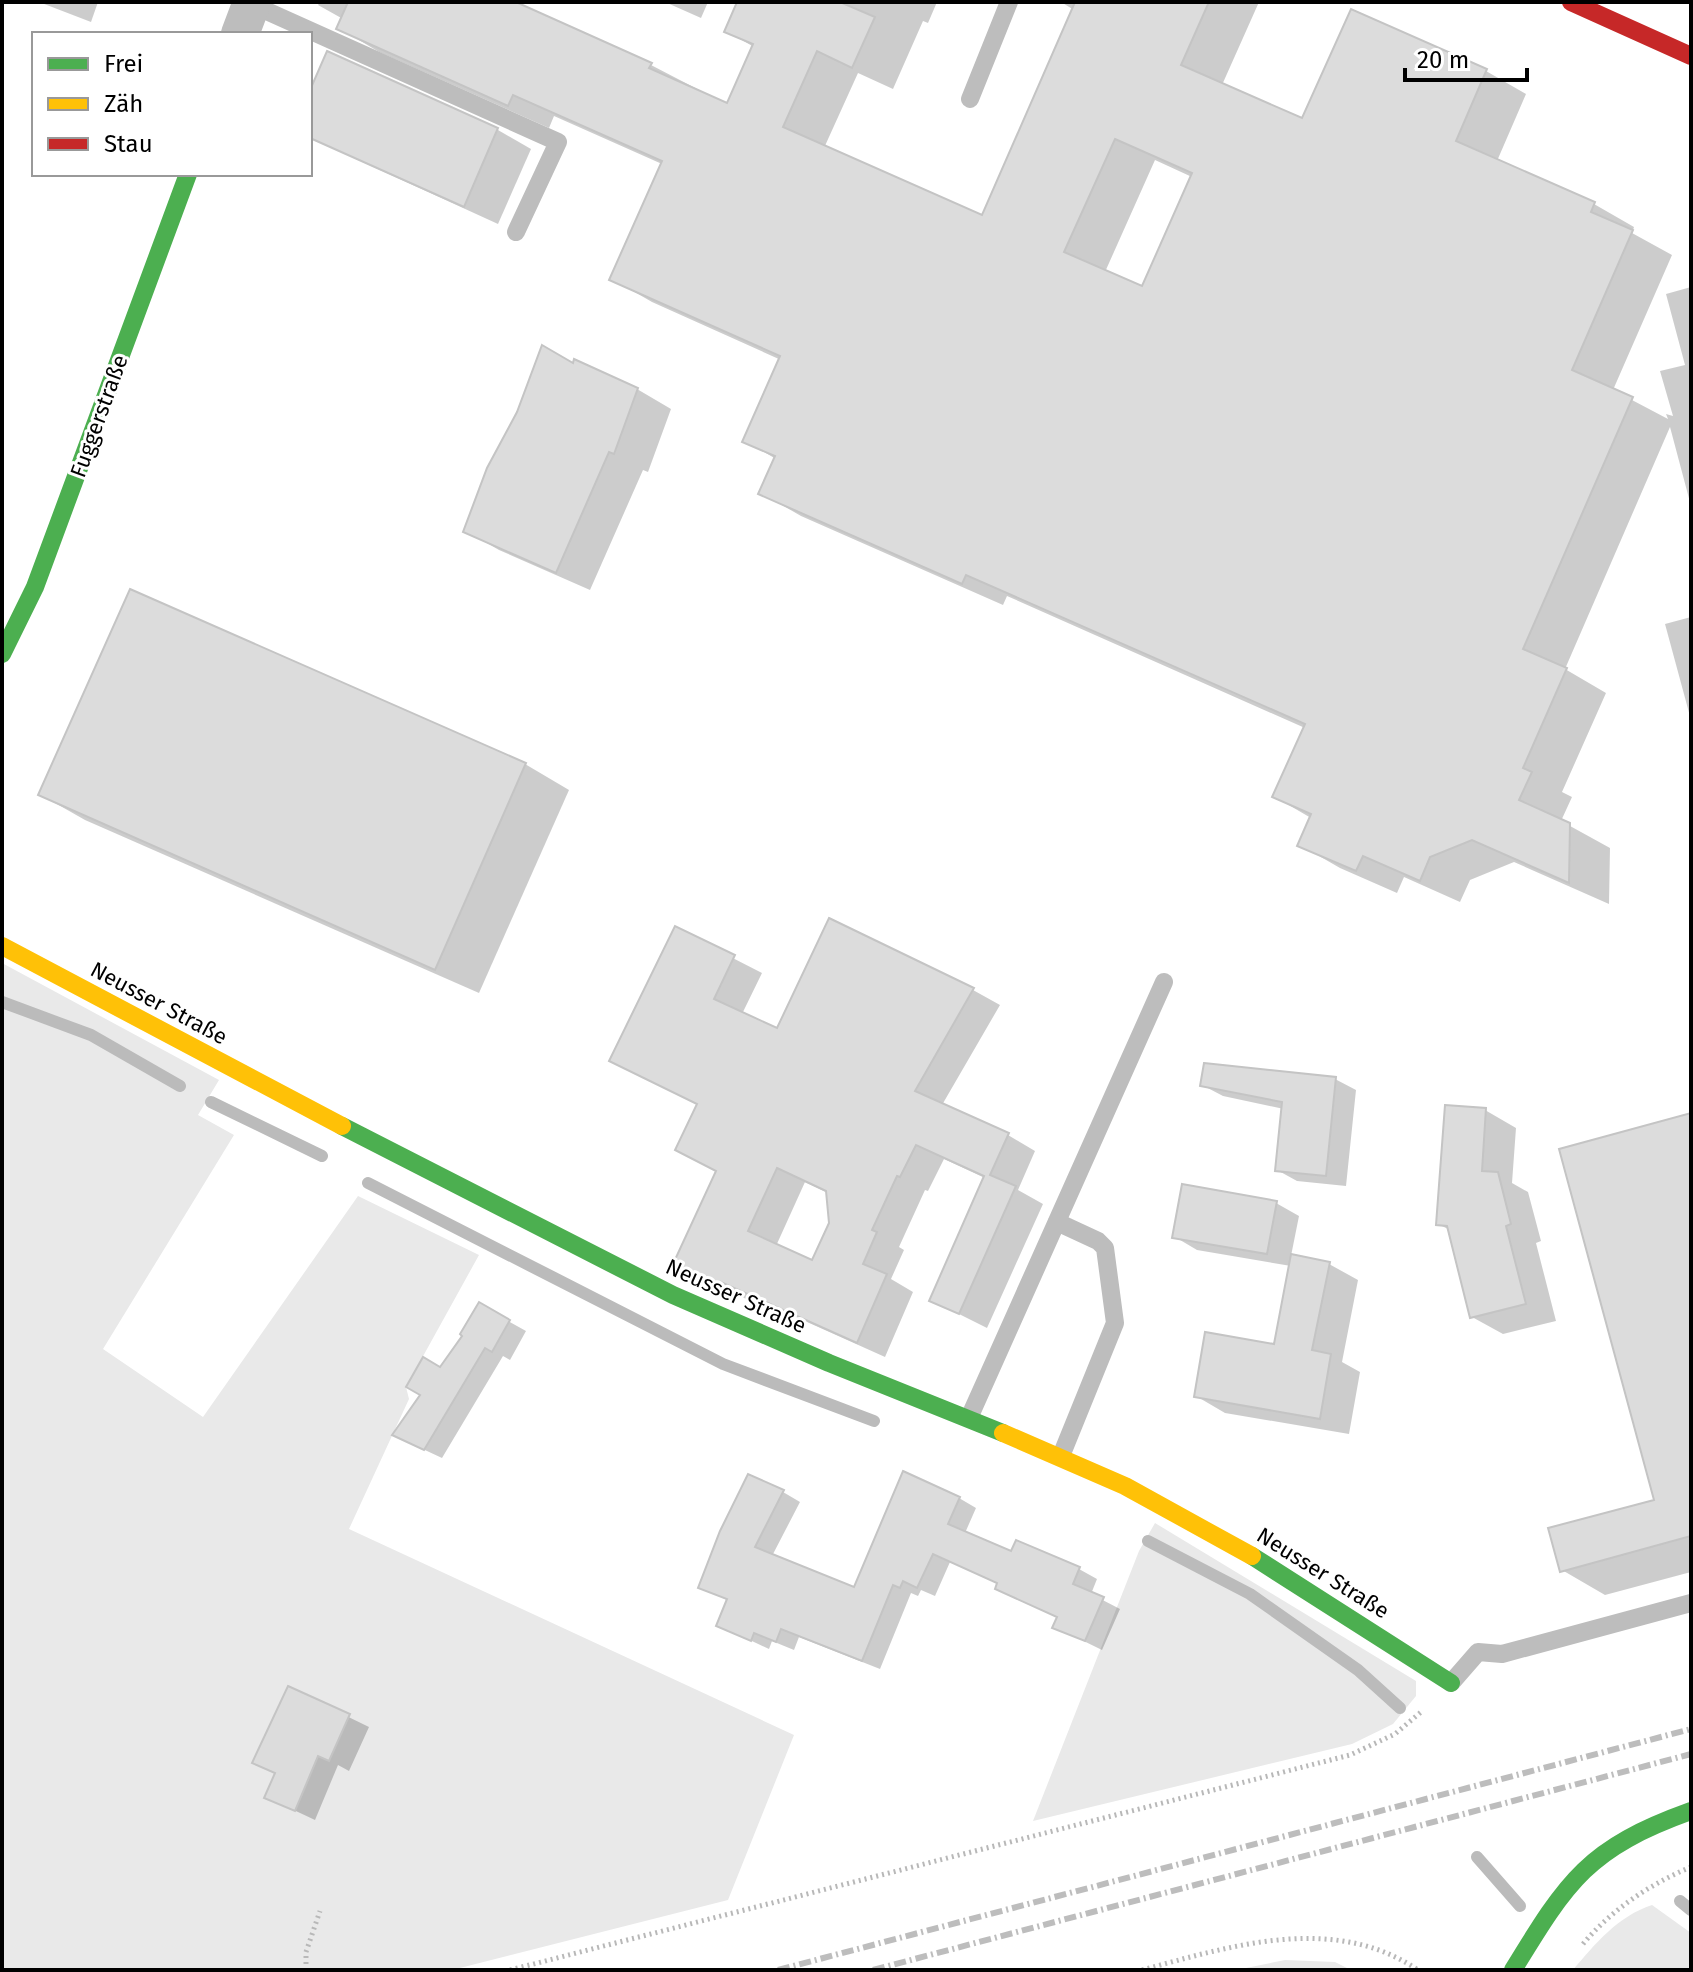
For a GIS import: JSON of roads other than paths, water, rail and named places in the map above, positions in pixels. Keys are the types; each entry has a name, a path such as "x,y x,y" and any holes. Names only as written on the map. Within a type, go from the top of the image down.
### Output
{"street":[{"path":"1571,2 1691,56"},
{"name":"Fuggerstraße","path":"2,654 35,587 187,176"},
{"name":"Neusser Straße","path":"2,946 594,1257 754,1332 1061,1456 1197,1524 1451,1683"},
{"path":"1513,1970 1557,1902 1588,1865 1631,1836 1691,1811"}],"lane":[{"path":"970,99 1009,2"},
{"path":"248,13 294,32"},
{"path":"312,40 558,142 516,232"},
{"path":"969,1418 1164,982"},
{"path":"1057,1222 1098,1241 1105,1248 1115,1323 1061,1456"},
{"path":"1451,1683 1478,1652 1502,1654 1691,1603"}],"waterway":[{"path":"2,1002 91,1035 180,1086"},
{"path":"211,1102 322,1156"},
{"path":"368,1183 723,1364 874,1421"},
{"path":"1148,1541 1250,1594 1358,1670 1400,1708"},
{"path":"1477,1857 1520,1906"},
{"path":"1680,1901 1691,1910"}],"railway":[{"path":"778,1970 1691,1729"},
{"path":"873,1970 1691,1754"}]}
